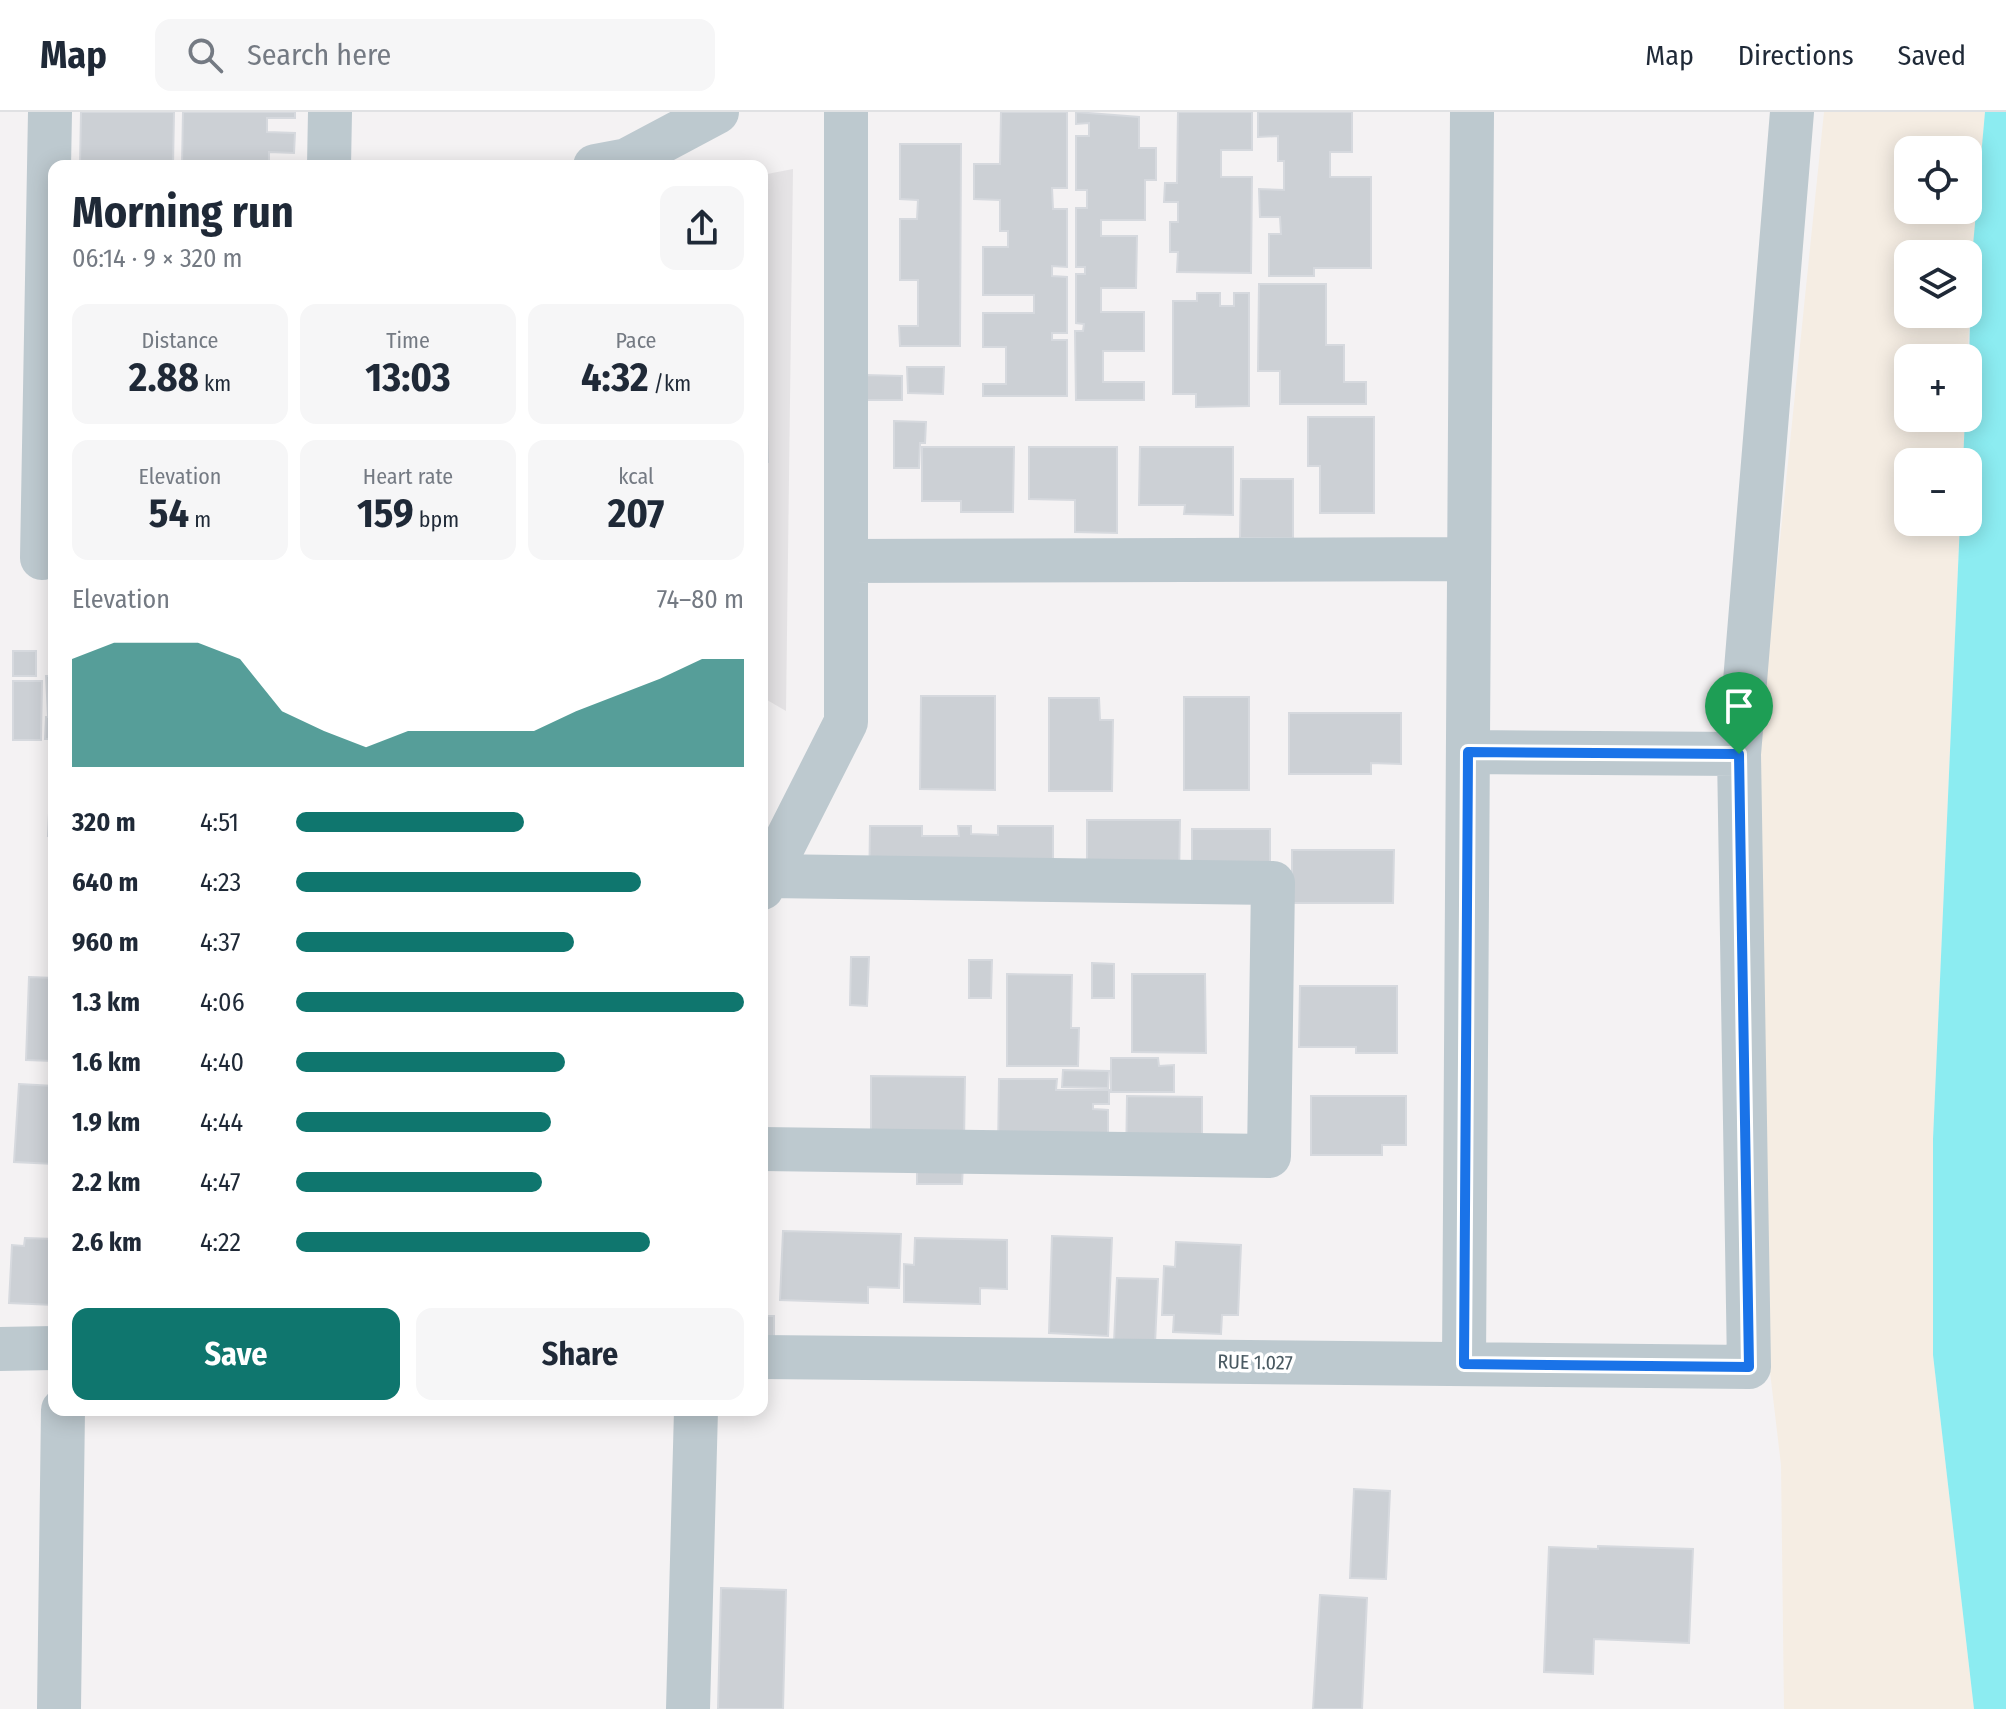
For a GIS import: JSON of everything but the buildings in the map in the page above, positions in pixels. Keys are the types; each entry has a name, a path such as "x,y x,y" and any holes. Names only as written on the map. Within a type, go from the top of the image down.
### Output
{"street":[{"path":"50,112 50,160"},
{"path":"329,160 330,112"},
{"path":"627,160 717,112"},
{"path":"768,871 846,722 846,112"},
{"path":"1464,1364 1472,112"},
{"path":"1468,752 1739,754 1792,112"},
{"path":"42,558 48,354"},
{"path":"847,561 1469,559"},
{"name":"RUE 1.027","path":"768,1357 1749,1367 1739,754"},
{"path":"768,879 1273,883 1269,1156 768,1149"},
{"path":"0,1349 48,1348"},
{"path":"59,1709 63,1416"},
{"path":"688,1709 696,1416"}],"shaded area":[{"path":"793,169 786,711 768,700 768,174"}],"sand":[{"path":"1824,112 1985,112 1982,153 1982,136 1894,136 1894,224 1977,224 1976,240 1894,240 1894,328 1969,328 1968,344 1894,344 1894,432 1964,432 1964,448 1894,448 1894,536 1959,536 1933,1139 1933,1355 1974,1709 1784,1709 1781,1465 1768,1355 1758,754"}],"water":[{"path":"1985,112 2006,112 2006,1709 1974,1709 1933,1355 1933,1139 1959,536 1982,536 1982,448 1964,448 1964,432 1982,432 1982,344 1969,344 1970,328 1982,328 1982,240 1974,240 1975,224 1982,224"}],"route":[{"path":"1468,752 1739,754 1749,1367 1464,1364 1468,752"}]}
